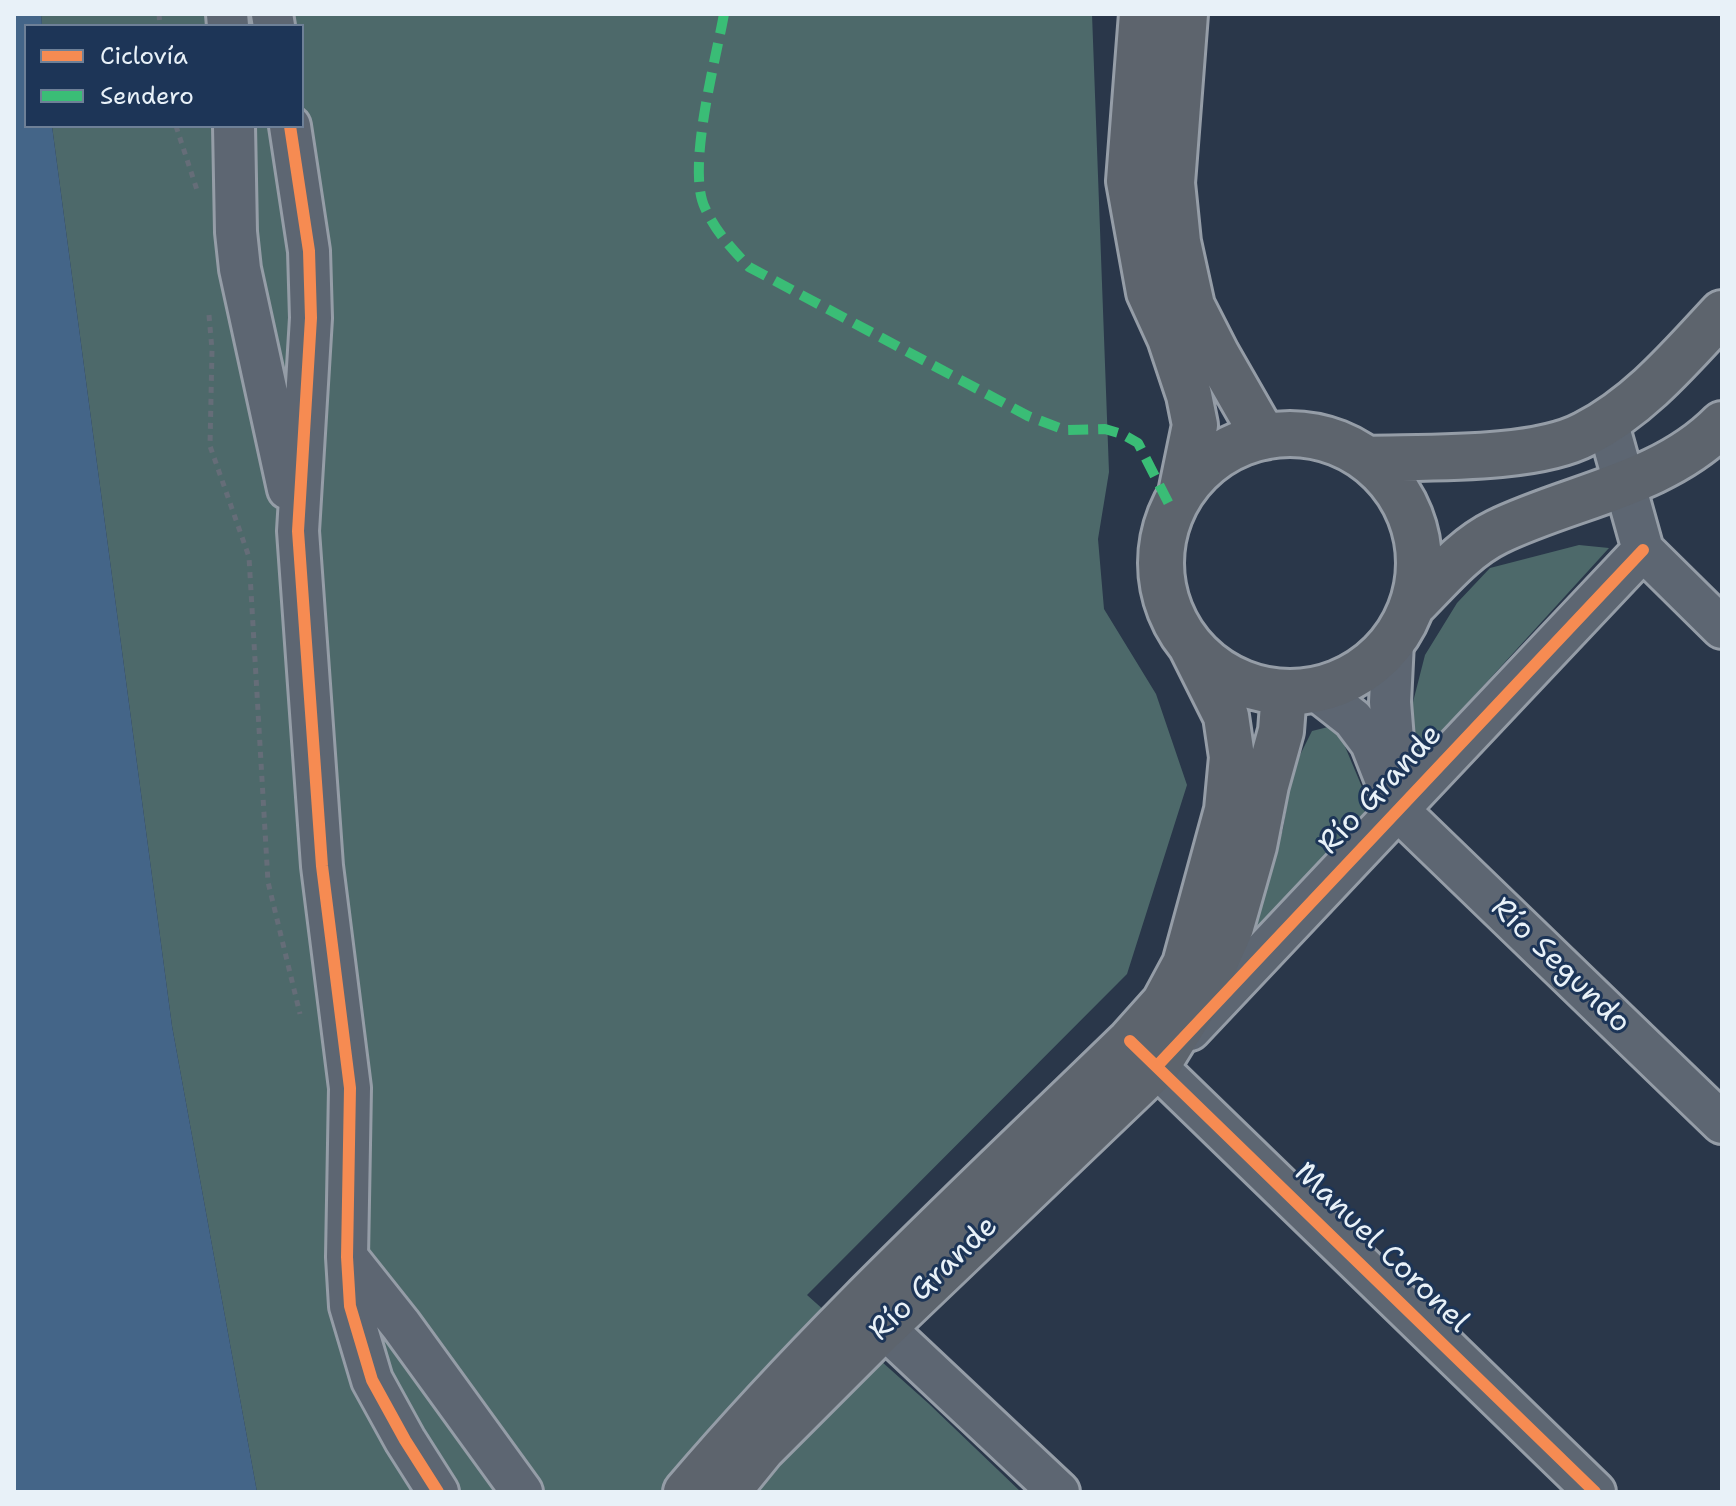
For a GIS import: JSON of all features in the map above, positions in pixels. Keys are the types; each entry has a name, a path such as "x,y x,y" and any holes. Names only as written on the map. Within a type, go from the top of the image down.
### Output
{"main road":[{"path":"1142,14 1129,181 1149,292 1185,381 1195,425 1181,493"},
{"path":"1185,14 1172,183 1178,242 1192,306 1264,437"},
{"path":"1367,459 1468,456 1541,448 1582,436 1607,421 1657,381 1722,313"},
{"path":"1191,646 1217,669 1249,685 1300,691 1346,680 1372,664 1460,558 1493,534 1662,468 1722,424"},
{"path":"1144,1054 1164,1003 1185,964 1227,810 1232,757 1226,716 1172,615 1162,580 1162,544 1172,510 1181,493 1203,467 1232,448 1264,437 1300,434 1335,442 1367,459 1396,488 1414,525 1420,565 1403,623"},
{"path":"1144,1054 1202,993 1231,927 1281,731 1300,691"},
{"name":"Río Grande","path":"727,1492 871,1316 1144,1054"},
{"path":"686,1492 737,1431 871,1316"}],"street":[{"path":"234,128 236,232 240,269 298,531"},
{"path":"290,128 309,251 311,318 298,531 322,866 350,1088 347,1257 350,1306 372,1380 438,1492"},
{"path":"1607,421 1643,550 1722,628"},
{"name":"Río Grande","path":"1144,1054 1397,809 1643,550"},
{"path":"1397,809 1390,702 1403,623"},
{"path":"1300,691 1353,719 1371,743 1397,809"},
{"name":"Río Segundo","path":"1397,809 1722,1123"},
{"name":"Manuel Coronel","path":"1144,1054 1595,1492"},
{"path":"347,1257 401,1325 522,1492"},
{"path":"871,1316 1059,1492"}],"path":[{"path":"177,128 200,201"},
{"path":"209,306 212,350 210,446 249,557 268,882 304,1027"}],"green space":[{"path":"41,14 1092,14 1109,472 1098,539 1104,609 1156,694 1187,785 1127,974 807,1295 928,1403 1021,1492 257,1492 172,1026 52,128 304,128 304,24 42,24"},
{"path":"1579,545 1609,548 1413,763 1413,702 1425,655 1457,603 1490,568"},
{"path":"1336,725 1362,787 1365,816 1246,943 1283,829 1292,771 1312,731"}],"water":[{"path":"14,14 41,14 42,24 24,24 24,128 52,128 172,1026 257,1492 14,1492"}],"marked path":[{"path":"724,14 704,113 700,190 709,217 736,254 749,267 1028,416 1065,430 1105,429 1138,443 1172,510"}],"cycle path":[{"path":"290,128 309,251 311,318 298,531 322,866 350,1088 347,1257 350,1306 372,1380 438,1492"},
{"path":"1157,1066 1643,550"},
{"path":"1130,1041 1595,1492"}]}
